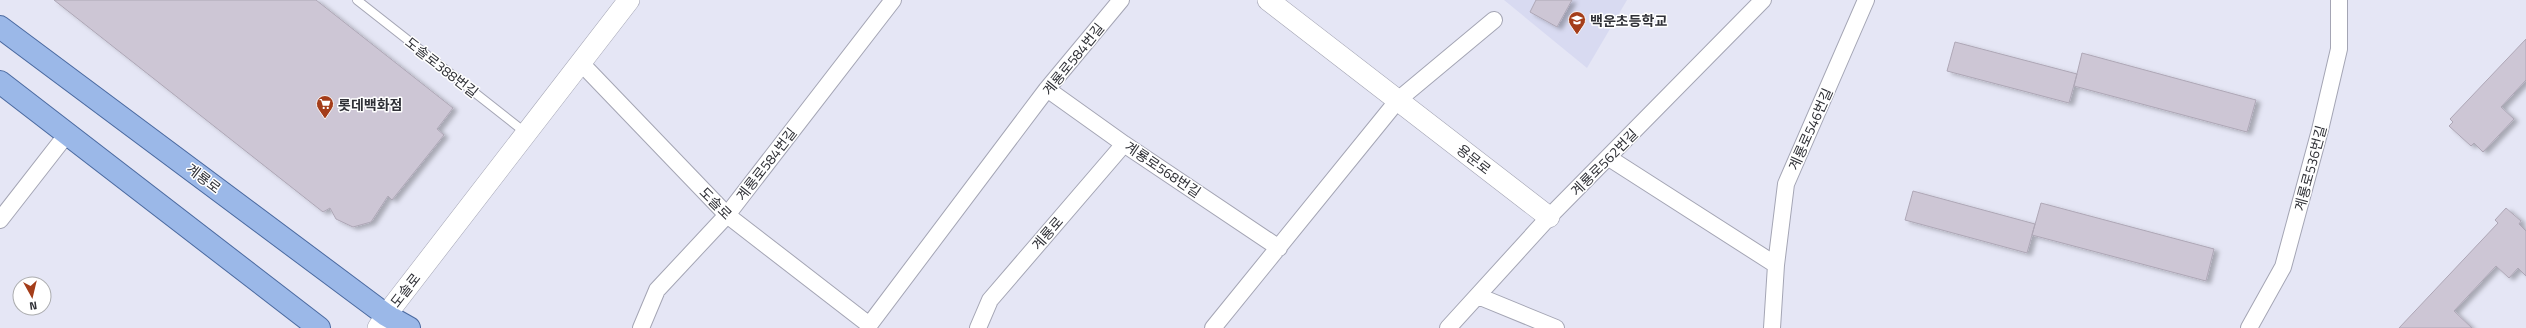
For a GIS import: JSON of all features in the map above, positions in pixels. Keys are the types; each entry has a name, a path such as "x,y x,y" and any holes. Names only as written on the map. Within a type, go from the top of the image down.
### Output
{"main road":[{"name":"계룡로","path":"0,26 382,321 409,328"},
{"path":"0,82 319,328"}],"street":[{"name":"계룡로584번길","path":"641,328 657,290 727,215 893,0"},
{"name":"계룡로584번길","path":"867,326 1048,89 1121,0"},
{"name":"용문로","path":"1268,0 1549,217"},
{"name":"계룡로562번길","path":"1448,328 1549,217 1609,158 1763,0"},
{"name":"계룡로546번길","path":"1772,328 1776,265 1786,184 1866,0"},
{"name":"계룡로536번길","path":"2249,328 2284,267 2320,130 2339,49 2339,0"},
{"name":"도솔로","path":"382,321 581,63 621,3"},
{"path":"1213,328 1398,100 1494,20"},
{"name":"도솔로","path":"581,63 727,215 867,326"},
{"name":"계룡로568번길","path":"1048,89 1124,144 1279,248"},
{"path":"0,220 67,134"},
{"name":"계룡로","path":"978,328 990,300 1124,144"},
{"path":"1609,158 1776,265"},
{"path":"1478,296 1556,328"}],"lane":[{"name":"도솔로388번길","path":"357,0 527,133"}],"shaded area":[{"name":"백운초등학교","path":"1504,0 1627,0 1587,68"}],"building":[{"name":"롯데백화점","path":"54,0 316,0 453,108 437,129 444,135 392,200 388,196 371,222 353,227 336,219 330,208 323,212"},
{"path":"1536,0 1572,0 1557,27 1530,12"},
{"path":"2526,39 2526,80 2501,107 2514,119 2483,152 2474,143 2471,146 2449,126 2453,122 2450,119"},
{"path":"1955,42 2077,74 2069,103 1947,71"},
{"path":"2082,53 2256,100 2247,132 2074,86"},
{"path":"1913,191 2035,224 2027,253 1905,220"},
{"path":"2041,203 2214,249 2206,281 2032,235"},
{"path":"2506,208 2521,221 2519,224 2526,231 2526,276 2518,268 2509,278 2496,266 2454,311 2472,328 2399,328 2498,223 2495,220"}],"place":[{"name":"백운초등학교","path":"1577,35"},
{"name":"롯데백화점","path":"325,119"}]}
